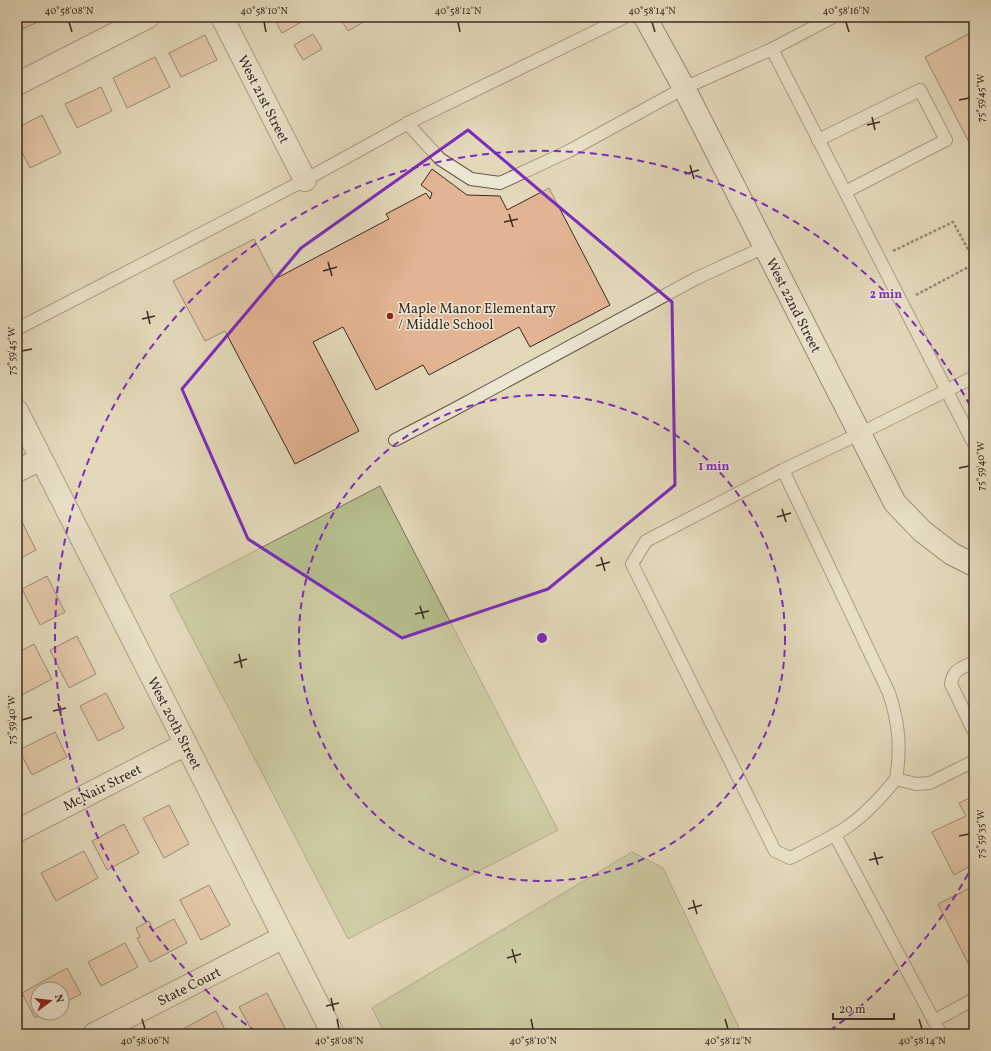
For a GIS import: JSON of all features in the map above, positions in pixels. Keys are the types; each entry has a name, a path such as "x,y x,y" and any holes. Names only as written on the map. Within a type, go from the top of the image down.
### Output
{"street":[{"path":"17,84 148,17"},
{"name":"West 21st Street","path":"222,17 305,180"},
{"name":"West 22nd Street","path":"645,17 684,88 895,503 928,536 952,554 974,565"},
{"name":"West 20th Street","path":"17,411 333,1034"},
{"path":"17,471 41,459"},
{"name":"McNair Street","path":"17,831 186,744"},
{"name":"State Court","path":"94,1034 284,937"}],"lane":[{"path":"17,329 305,180 407,123 625,17"},
{"path":"407,123 440,159 471,179 500,183 569,152 684,88 772,49 833,17"},
{"path":"772,49 973,441"},
{"path":"818,140 920,90 946,140 845,192"},
{"path":"395,440 697,278 765,247"},
{"path":"783,470 889,694 896,714 899,744 899,762 896,779 877,800 849,826 835,835 790,858 776,851 632,564 646,540 783,470 974,377"},
{"path":"974,662 958,670 952,676 951,684 974,732"},
{"path":"896,779 916,784 930,783 974,762"},
{"path":"835,835 941,1034"},
{"path":"934,1021 974,999"}],"path":[{"path":"879,258 952,222 974,260"},
{"path":"902,303 974,264"}],"highlighted area":[{"path":"468,130 672,302 675,485 548,589 402,638 248,539 182,389 301,248"}],"green space":[{"path":"380,486 558,830 348,939 170,595"},
{"path":"632,852 663,868 742,1034 385,1034 372,1008"}],"building":[{"path":"18,17 48,17 23,29"},
{"path":"273,17 310,17 282,33"},
{"path":"339,17 362,17 365,21 348,31"},
{"path":"974,31 974,152 925,57"},
{"path":"313,34 322,49 303,60 294,45"},
{"path":"205,35 217,60 181,77 169,53"},
{"path":"155,57 170,87 127,108 113,78"},
{"path":"101,87 112,111 77,128 65,104"},
{"path":"42,115 61,153 30,168 17,143 17,128"},
{"name":"Maple Manor Elementary / Middle School","path":"432,169 467,195 500,196 507,210 549,188 610,305 530,347 519,327 429,375 423,365 376,390 343,327 313,342 359,431 295,464 225,331 205,341 173,281 254,239 275,279 389,219 386,214 426,193 430,199 432,193 421,185"},
{"path":"21,520 36,550 17,560 17,522"},
{"path":"47,576 65,612 40,625 22,589"},
{"path":"77,636 96,674 69,688 50,650"},
{"path":"34,644 52,679 20,696 17,689 17,653"},
{"path":"106,693 124,728 98,741 80,706"},
{"path":"55,732 67,757 32,775 19,750"},
{"path":"974,796 974,864 954,875 932,832 966,816 959,803"},
{"path":"169,805 189,844 164,858 143,818"},
{"path":"124,824 139,853 107,870 92,841"},
{"path":"84,851 98,878 56,901 41,873"},
{"path":"209,885 230,925 201,940 180,900"},
{"path":"974,886 974,975 938,904"},
{"path":"174,919 187,943 150,962 137,938 140,937 136,928 149,921 153,930"},
{"path":"125,943 138,967 101,986 88,962"},
{"path":"67,968 81,994 70,1000 70,981 44,981"},
{"path":"30,989 30,1008 22,993"},
{"path":"267,993 285,1028 273,1034 254,1034 239,1007"},
{"path":"216,1011 227,1034 181,1034 179,1031"}],"place":[{"name":"Maple Manor Elementary / Middle School","path":"390,316"}]}
